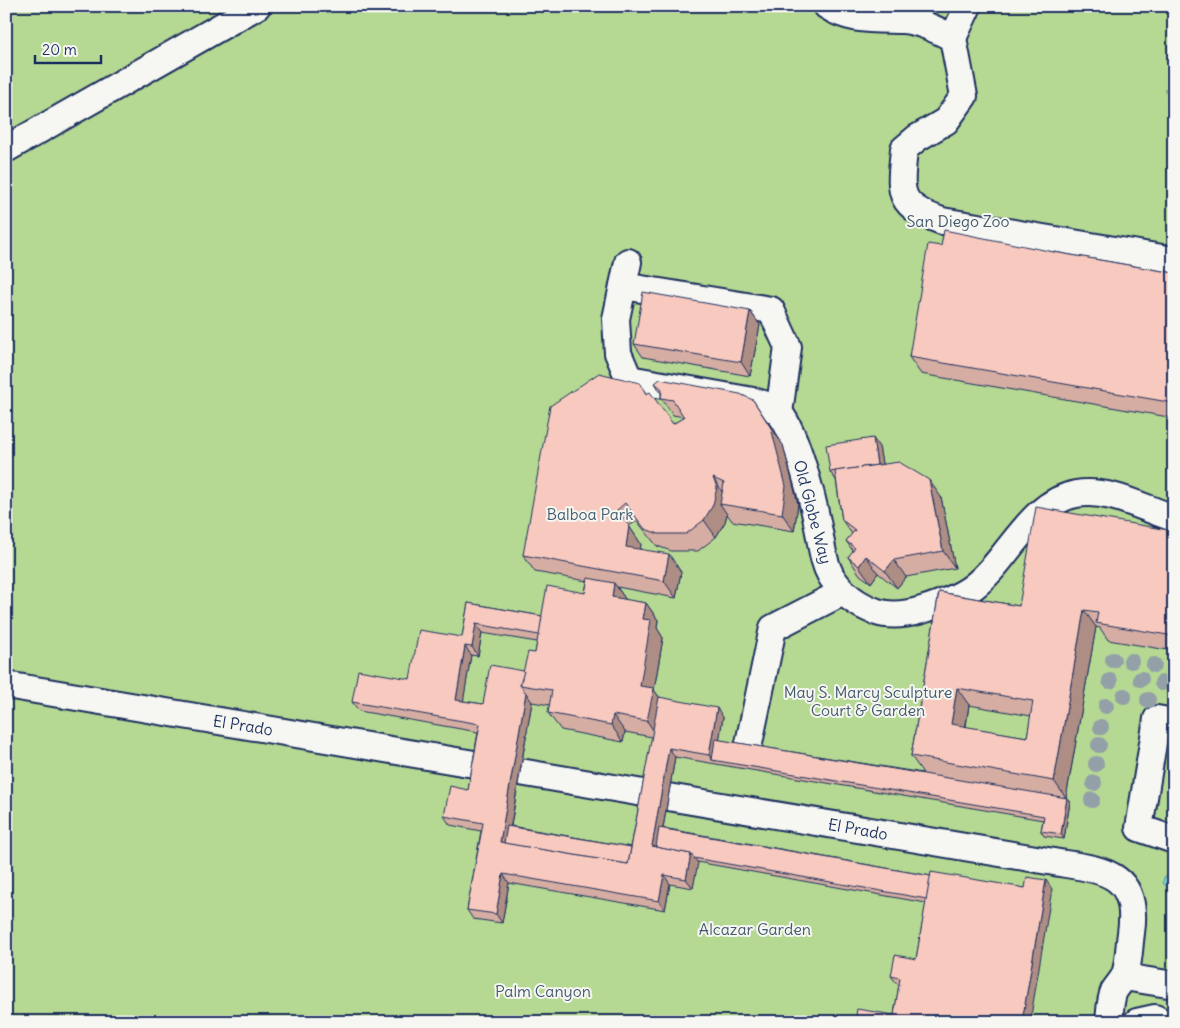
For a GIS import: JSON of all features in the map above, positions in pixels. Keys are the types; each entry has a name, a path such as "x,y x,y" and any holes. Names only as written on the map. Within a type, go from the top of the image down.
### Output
{"street":[{"path":"6,149 257,6"},
{"path":"828,6 851,17 874,21 903,20 926,25 953,38"},
{"path":"968,6 953,38 964,96 946,121 917,138 904,149 901,186 908,202 920,213 942,221 1174,260"},
{"path":"626,274 771,310 788,347 779,412 769,405 753,401 629,379 618,353 616,319 626,274"},
{"name":"Old Globe Way","path":"779,412 792,435 810,493 824,558 831,575 843,592 854,602 879,613 910,614 930,608 973,587 995,567 1042,512 1055,502 1074,494 1090,493 1112,496 1174,518"},
{"path":"748,748 773,628 843,592"},
{"name":"El Prado","path":"6,685 480,765"},
{"path":"1174,722 1157,719 1139,828 1174,840"},
{"name":"El Prado","path":"520,772 1048,861 1110,874 1122,882 1129,892 1133,917 1124,977 1114,993 1109,1022"},
{"path":"1124,977 1174,985"},
{"path":"1137,1022 1155,1018 1162,1022"}],"green space":[{"name":"Balboa Park","path":"6,6 1174,6 1174,1022 6,1022"}],"water":[{"path":"1169,872 1174,873 1174,896 1163,883 1164,877 1169,876"}],"building":[{"path":"1174,87 1174,107 1172,107 1165,89"},
{"path":"944,230 1174,273 1174,403 909,357 928,244 941,246"},
{"path":"643,292 750,311 741,362 634,344"},
{"path":"599,373 640,383 646,394 650,392 673,424 684,417 673,400 661,398 662,389 655,383 660,379 740,394 753,400 771,428 786,486 782,514 720,504 724,483 713,478 717,487 713,505 704,520 686,534 659,534 645,529 625,503 617,510 629,526 626,547 669,554 664,581 523,555 550,406"},
{"path":"873,438 877,465 830,472 826,445"},
{"path":"899,462 929,480 943,551 894,560 885,571 866,556 859,566 848,557 855,548 846,541 855,530 842,520 835,471"},
{"path":"1036,507 1174,531 1174,636 1096,623 1098,612 1084,610 1054,781 911,756 939,592 1019,606","holes":["957,688 1033,701 1027,737 951,724"]},
{"path":"588,578 614,583 612,597 646,603 643,619 651,620 640,686 654,688 647,721 613,715 611,725 548,713 552,690 520,685 528,652 535,653 547,586 585,593"},
{"path":"468,603 542,616 539,635 476,624 472,647 465,646 456,700 483,704 490,665 524,671 520,685 526,693 500,842 628,864 659,697 717,708 709,755 669,748 652,846 691,854 686,879 664,875 659,901 503,874 496,914 467,910 483,823 444,816 450,786 468,790 480,724 352,702 358,670 410,679 419,630 462,637"},
{"path":"715,739 1067,798 1061,834 1041,831 1044,816 712,760"},
{"path":"507,826 631,847 628,864 504,843"},
{"path":"659,828 931,876 927,899 694,858 691,854 656,847"},
{"path":"931,872 1025,888 1027,877 1046,880 1022,1022 855,1022 857,1009 894,1015 900,978 891,976 895,955 916,959"}],"park label":[{"name":"San Diego Zoo","path":"958,221"},
{"name":"May S. Marcy Sculpture Court & Garden","path":"868,701"},
{"name":"Alcazar Garden","path":"755,929"},
{"name":"Palm Canyon","path":"543,991"}]}
